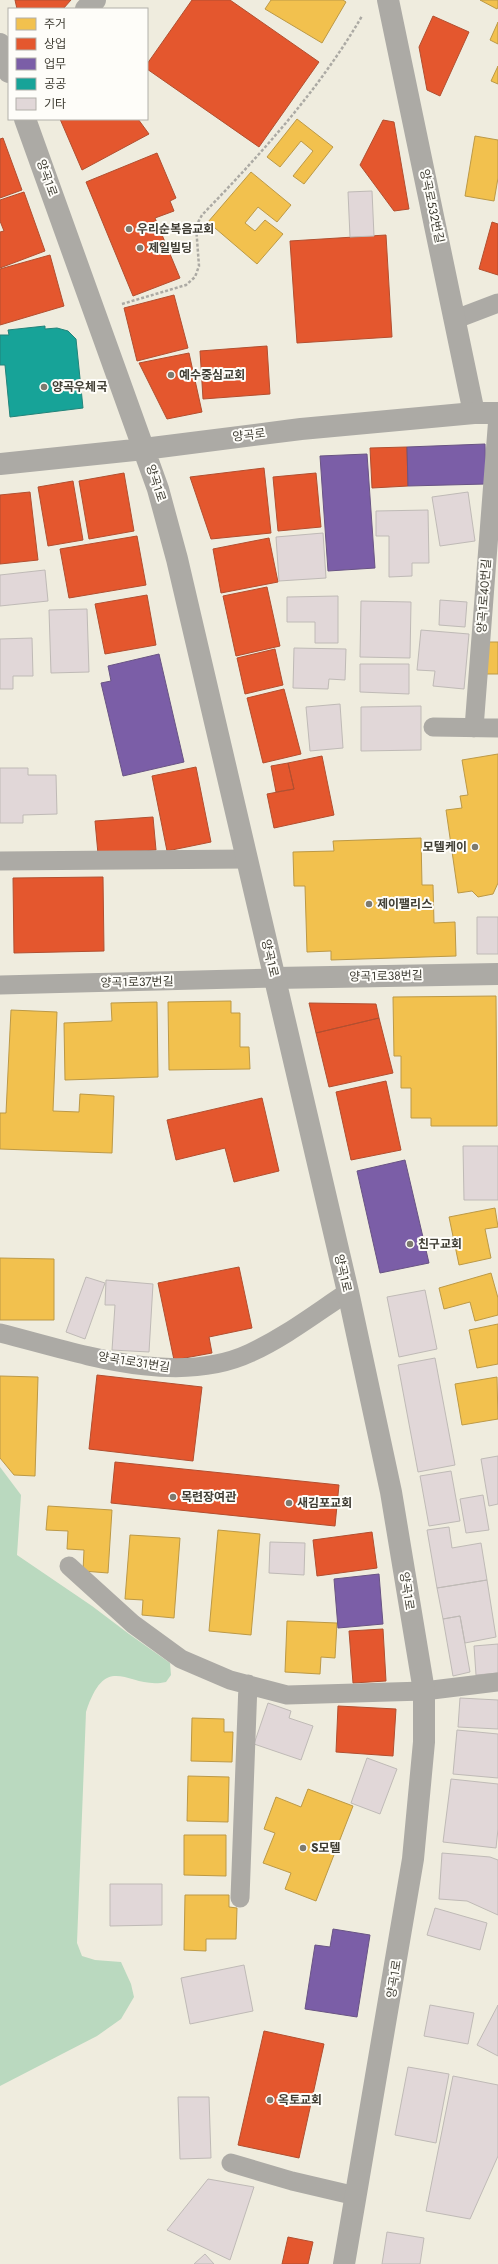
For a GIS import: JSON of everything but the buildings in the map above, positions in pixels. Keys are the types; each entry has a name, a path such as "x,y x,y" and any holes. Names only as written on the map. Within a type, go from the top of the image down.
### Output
{"street":[{"path":"87,8 95,0"},
{"name":"양곡로532번길","path":"388,0 456,319 474,413"},
{"path":"0,44 8,69"},
{"name":"양곡1로","path":"25,120 158,489 178,559 246,859 348,1292 391,1492 424,1691 424,1742 413,1859 344,2264"},
{"name":"양곡로","path":"0,464 144,449 301,429 474,413 498,415"},
{"name":"양곡1로38번길","path":"275,978 498,974"}],"lane":[{"path":"456,319 498,303"},
{"name":"양곡1로40번길","path":"474,728 498,415"},
{"path":"433,727 498,728"},
{"path":"0,861 246,859"},
{"name":"양곡1로37번길","path":"0,985 275,978"},
{"name":"양곡1로31번길","path":"0,1333 112,1360 175,1368 216,1364 249,1354 279,1338 348,1292"},
{"path":"69,1566 133,1624 181,1659 230,1680 287,1695 424,1691 498,1682"},
{"path":"240,1898 248,1684"},
{"path":"231,2163 292,2181 356,2196"}],"path":[{"path":"121,305 186,285 195,277 199,266 196,226 202,215 273,139 345,45 364,11"}],"green space":[{"path":"0,1467 21,1495 17,1555 92,1606 170,1663 171,1675 166,1682 153,1683 120,1676 111,1677 102,1682 94,1693 86,1712 77,1943 82,1956 95,1960 121,1962 131,1984 134,1997 121,2019 97,2036 0,2086"}],"place":[{"name":"우리순복음교회","path":"129,229"},
{"name":"제일빌딩","path":"140,248"},
{"name":"예수중심교회","path":"171,375"},
{"name":"양곡우체국","path":"44,387"},
{"name":"모텔케이","path":"475,847"},
{"name":"제이팰리스","path":"369,904"},
{"name":"친구교회","path":"410,1244"},
{"name":"목련장여관","path":"173,1497"},
{"name":"새김포교회","path":"289,1503"},
{"name":"S모텔","path":"303,1848"},
{"name":"옥토교회","path":"270,2100"}]}
